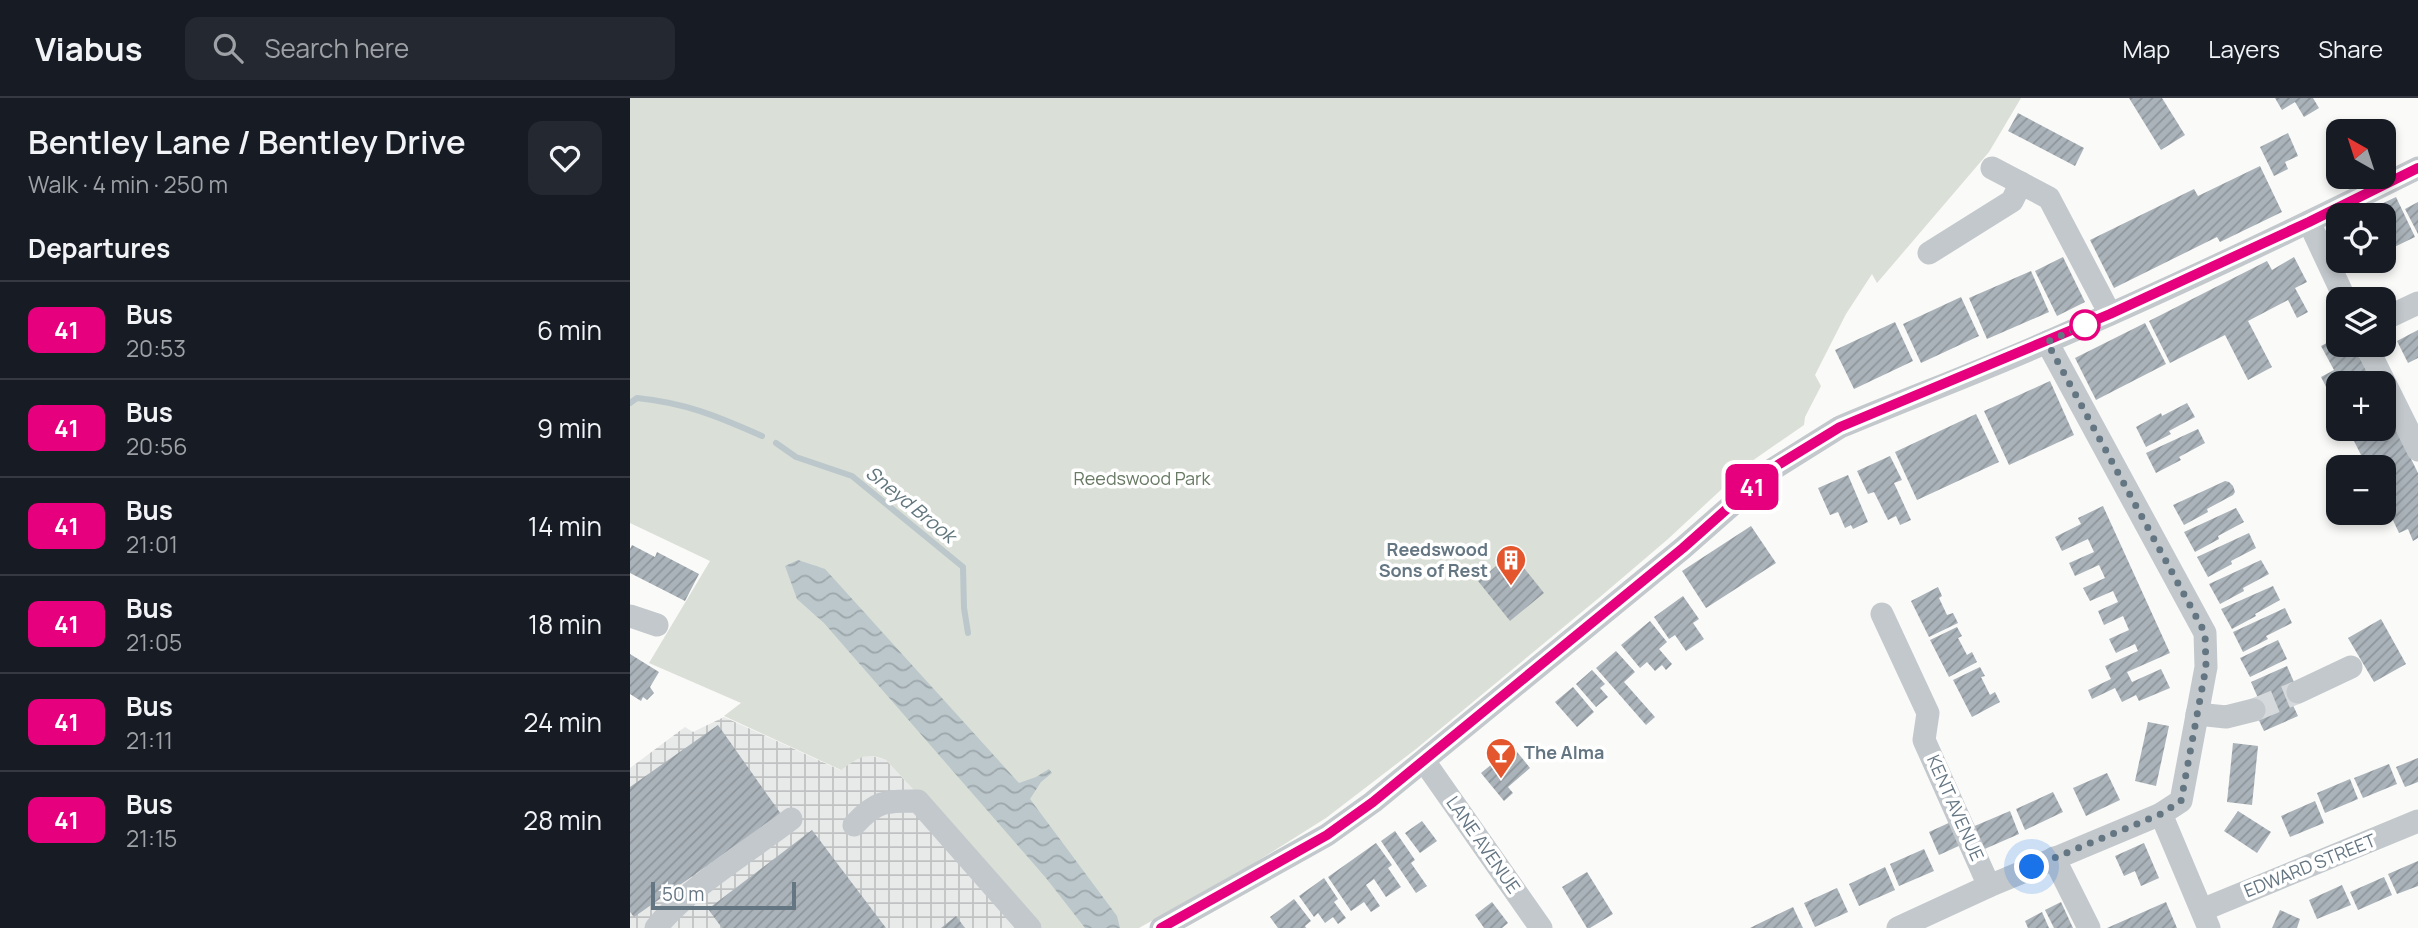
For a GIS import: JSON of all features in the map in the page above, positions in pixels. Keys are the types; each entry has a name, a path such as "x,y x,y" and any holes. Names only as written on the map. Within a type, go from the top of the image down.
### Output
{"street":[{"path":"1993,168 2049,198 2110,314"},
{"path":"1161,928 1327,835 1424,761 1683,548 1773,468 1840,427 2110,314 2309,222 2418,168"},
{"path":"1929,253 2012,201 2021,183"},
{"path":"2309,222 2339,287"},
{"path":"2396,313 2418,303"},
{"path":"1898,928 1989,886 2161,814 2181,801 2206,667 2205,633 2047,342"},
{"path":"2372,357 2418,450"},
{"name":"KENT AVENUE","path":"1882,614 1928,713 1924,740 1989,886"},
{"path":"630,616 657,625"},
{"path":"2298,692 2351,667"},
{"path":"2197,714 2226,717 2254,710"},
{"name":"LANE AVENUE","path":"1424,761 1541,928"},
{"path":"854,825 867,812 887,801 918,801 1030,928"},
{"path":"2161,814 2206,919"},
{"path":"656,928 676,906 697,889 791,819"},
{"name":"EDWARD STREET","path":"2206,919 2418,821"},
{"path":"2054,858 2089,928"}],"shaded area":[{"path":"724,717 840,770 868,755 886,760 1041,928 630,928 630,768 685,727 693,732"}],"green space":[{"name":"Reedswood Park","path":"630,98 2021,98 1989,152 1877,283 1872,274 1846,314 1815,375 1821,386 1805,417 1804,425 1752,461 1668,539 1600,597 1416,749 1326,818 1248,867 1139,928 1041,928 886,760 873,756 862,757 841,770 724,716 741,703 649,663 710,561 630,523"}],"water":[{"path":"798,560 825,569 1019,783 1049,769 1052,773 1041,782 1030,799 1117,916 1120,928 1085,928 1046,878 824,623 797,599 785,566"}],"building":[{"path":"2129,98 2162,98 2185,135 2161,150"},
{"path":"2275,98 2313,98 2319,108 2304,117 2295,102 2282,110"},
{"path":"2018,113 2084,148 2075,166 2008,131"},
{"path":"2288,133 2298,156 2285,162 2288,169 2274,176 2260,147"},
{"path":"2260,166 2282,212 2220,242 2217,237 2114,288 2090,240 2194,189 2198,196"},
{"path":"2396,197 2415,237 2396,246 2396,203 2383,203"},
{"path":"2418,202 2418,234 2405,209"},
{"path":"2063,257 2085,302 2057,316 2035,271"},
{"path":"2294,257 2307,282 2295,288 2308,312 2297,318 2288,300 2248,321 2272,367 2248,380 2225,335 2170,363 2149,321 2267,261 2272,270"},
{"path":"2031,271 2049,312 1987,339 1969,298"},
{"path":"1961,297 1979,336 1921,363 1903,324"},
{"path":"1895,322 1913,361 1854,389 1835,350"},
{"path":"2145,323 2166,364 2096,400 2075,358"},
{"path":"2418,330 2418,358 2408,363 2397,341"},
{"path":"2327,357 2359,357 2367,371 2332,371"},
{"path":"2326,374 2326,387 2321,377"},
{"path":"2050,381 2074,435 2009,465 1984,411"},
{"path":"2187,403 2195,417 2146,447 2136,427"},
{"path":"1976,414 1999,462 1917,500 1895,452"},
{"path":"2396,428 2418,473 2418,538 2413,541 2408,529 2399,533 2395,525 2396,455 2361,455 2354,441 2396,441"},
{"path":"2198,429 2205,443 2156,473 2146,453"},
{"path":"1890,456 1902,480 1894,483 1911,520 1900,525 1896,516 1888,520 1874,492 1868,494 1857,471"},
{"path":"1848,475 1868,522 1853,529 1851,525 1845,528 1838,512 1830,515 1818,488"},
{"path":"2225,481 2233,486 2233,495 2184,525 2173,505"},
{"path":"2103,506 2170,653 2127,672 2132,682 2161,669 2170,688 2139,701 2136,695 2122,702 2115,688 2092,699 2088,690 2111,679 2105,666 2138,651 2135,644 2116,653 2109,639 2129,630 2123,616 2104,625 2098,611 2118,602 2113,591 2090,601 2083,588 2105,578 2099,565 2075,576 2069,563 2094,552 2088,539 2062,551 2055,537 2081,524 2078,518"},
{"path":"2236,508 2244,522 2195,552 2184,532"},
{"path":"1751,526 1776,563 1706,608 1682,571"},
{"path":"2249,533 2256,548 2208,577 2197,557"},
{"path":"632,545 655,557 657,552 699,574 685,601 630,573"},
{"name":"Reedswood Sons of Rest","path":"1512,553 1544,593 1510,621 1478,581"},
{"path":"2261,560 2269,574 2220,604 2209,584"},
{"path":"2273,586 2280,600 2232,629 2221,609"},
{"path":"1938,587 1942,596 1939,598 1947,615 1953,613 1958,623 1929,637 1911,601"},
{"path":"1683,596 1699,619 1693,623 1704,639 1686,651 1675,635 1669,639 1654,617"},
{"path":"2285,608 2292,623 2243,652 2233,632"},
{"path":"2381,619 2406,664 2374,682 2348,638"},
{"path":"1650,621 1667,642 1659,649 1672,664 1666,670 1662,665 1655,671 1647,662 1640,668 1621,645"},
{"path":"1957,627 1962,636 1958,638 1967,655 1972,652 1977,662 1949,677 1930,640"},
{"path":"2278,640 2287,659 2250,677 2240,658"},
{"path":"1616,651 1635,672 1624,682 1655,717 1646,725 1596,668"},
{"path":"630,654 659,672 650,687 654,693 647,700 643,697 641,701 630,694"},
{"path":"2287,666 2300,696 2291,701 2298,716 2264,731 2254,710 2262,707 2251,682"},
{"path":"1980,667 1985,676 1981,677 1990,695 1995,692 2000,702 1972,717 1953,680"},
{"path":"1592,670 1605,684 1600,688 1608,697 1596,707 1576,684"},
{"path":"1573,687 1594,712 1577,727 1555,702"},
{"path":"2148,722 2169,726 2156,786 2135,781"},
{"path":"718,725 781,814 634,917 630,912 630,787"},
{"path":"2233,743 2258,746 2252,805 2227,802"},
{"name":"The Alma","path":"1513,747 1530,768 1508,787 1513,793 1504,801 1481,773"},
{"path":"2418,758 2418,782 2405,787 2396,767"},
{"path":"2389,764 2397,784 2363,798 2354,778"},
{"path":"2107,773 2120,800 2086,816 2073,788"},
{"path":"2350,779 2358,799 2325,813 2317,793"},
{"path":"2053,792 2063,812 2025,830 2016,809"},
{"path":"2315,801 2324,823 2290,837 2281,816"},
{"path":"2010,811 2019,834 1980,851 1970,828"},
{"path":"2238,811 2271,832 2257,853 2224,831"},
{"path":"1422,821 1437,841 1420,853 1405,833"},
{"path":"1953,821 1963,844 1939,855 1929,832"},
{"path":"812,830 886,928 722,928 708,909"},
{"path":"1395,831 1415,860 1411,863 1427,886 1416,893 1381,841"},
{"path":"1376,843 1392,865 1388,868 1401,887 1386,897 1374,879 1366,885 1380,906 1371,912 1364,902 1351,911 1328,877"},
{"path":"2144,843 2159,878 2141,886 2135,871 2124,876 2115,856"},
{"path":"1924,849 1934,871 1899,886 1890,864"},
{"path":"2418,861 2418,886 2397,894 2388,874"},
{"path":"1885,867 1895,890 1859,906 1849,884"},
{"path":"1587,872 1613,914 1590,928 1587,928 1562,887"},
{"path":"2384,877 2392,895 2358,910 2350,892"},
{"path":"1324,878 1338,899 1334,902 1346,918 1338,924 1333,917 1325,923 1318,913 1314,917 1299,896"},
{"path":"2342,885 2351,905 2317,919 2309,900"},
{"path":"1837,888 1848,912 1815,927 1804,903"},
{"path":"1294,899 1311,921 1306,928 1278,928 1270,917"},
{"path":"1492,902 1508,923 1502,928 1484,928 1475,915"},
{"path":"2061,902 2073,928 2054,928 2045,910"},
{"path":"2166,902 2177,928 2107,928"},
{"path":"1793,907 1803,928 1750,928 1756,925"},
{"path":"2280,910 2300,919 2297,928 2272,928"},
{"path":"2042,912 2049,928 2028,928 2025,921"},
{"path":"956,916 965,928 941,928"}],"waterway":[{"name":"Sneyd Brook","path":"630,403 637,398 686,407 762,436"},
{"name":"Sneyd Brook","path":"776,443 796,457 852,476 963,567 964,608 968,633"}],"tunnel":[{"path":"2254,710 2298,692"}],"bus line":[{"name":"41","path":"1161,928 1327,835 1373,802 1683,548 1773,468 1813,442 1840,427 2110,314 2309,222 2418,168"}],"place":[{"name":"Reedswood Sons of Rest","path":"1511,587"},
{"name":"The Alma","path":"1501,780"}],"route":[{"path":"2032,867 2161,814 2181,801 2206,667 2205,633 2047,342 2089,323 2085,325"}]}
